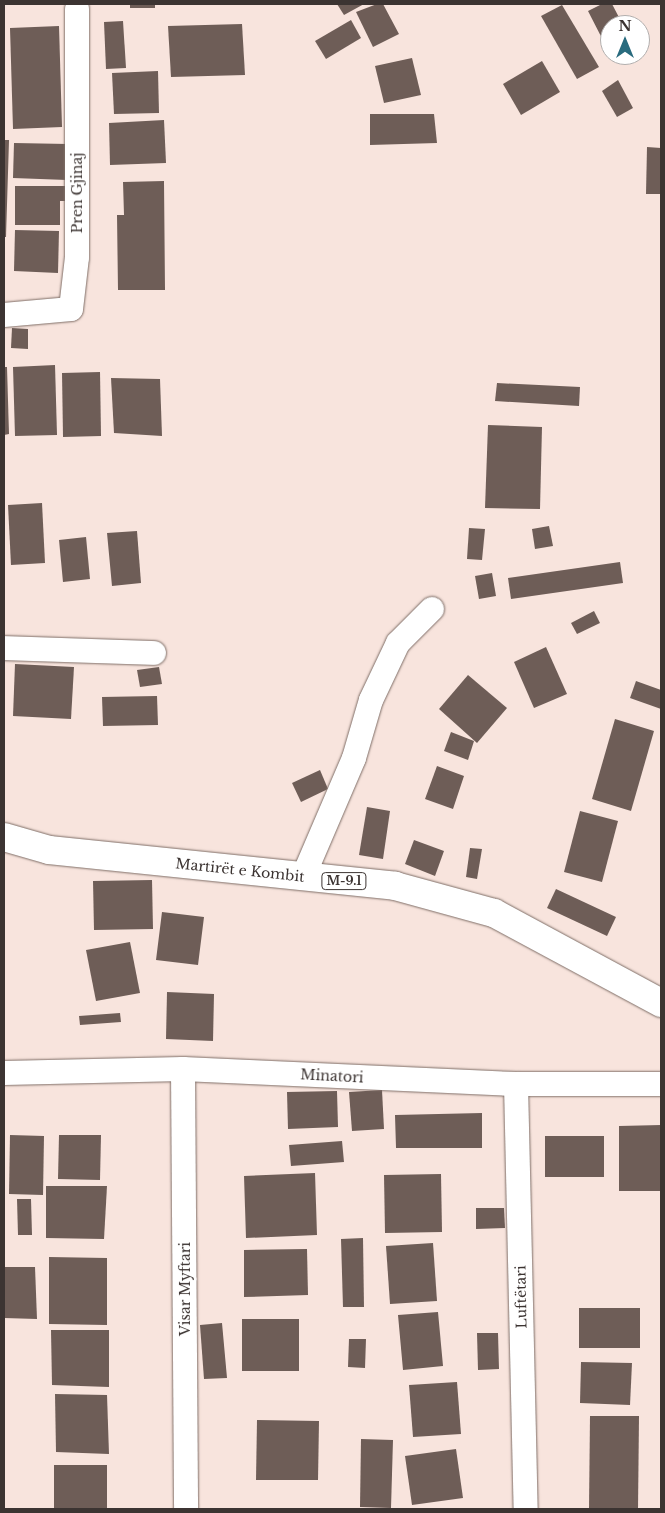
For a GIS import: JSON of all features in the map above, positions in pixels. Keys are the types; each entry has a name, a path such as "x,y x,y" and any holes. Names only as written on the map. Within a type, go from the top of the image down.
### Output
{"main road":[{"name":"Martirët e Kombit","path":"4,837 49,850 395,886 494,913 661,1003"}],"street":[{"name":"Pren Gjinaj","path":"4,314 71,309 77,257 77,9"},
{"path":"303,877 354,758 371,700 398,643 432,609"},
{"path":"4,648 154,654"},
{"name":"Minatori","path":"4,1073 183,1070 516,1084 661,1084"},
{"name":"Visar Myftari","path":"183,1070 186,1509"},
{"name":"Luftëtari","path":"516,1084 526,1509"}],"building":[{"path":"130,4 155,4 155,8 130,8"},
{"path":"337,4 364,4 344,15"},
{"path":"377,4 383,4 399,34 373,47 356,12"},
{"path":"602,4 612,4 618,15 600,15 600,34 588,11"},
{"path":"562,5 599,67 577,79 541,16"},
{"path":"351,20 361,38 326,59 315,41"},
{"path":"123,21 126,68 106,69 104,22"},
{"path":"242,24 245,75 171,77 168,26"},
{"path":"59,26 62,127 13,129 10,28"},
{"path":"412,58 421,95 384,103 375,66"},
{"path":"542,61 560,92 521,115 503,84"},
{"path":"158,71 159,113 114,114 112,73"},
{"path":"618,80 633,108 617,117 602,91"},
{"path":"370,114 434,114 437,143 370,145"},
{"path":"164,120 166,163 110,165 109,123"},
{"path":"4,140 9,140 6,237 4,237"},
{"path":"14,143 68,144 67,180 13,178"},
{"path":"647,147 661,148 661,194 646,194"},
{"path":"164,181 165,290 118,290 117,215 124,215 123,182"},
{"path":"15,186 65,186 69,201 60,201 60,225 15,225"},
{"path":"15,230 59,231 58,273 14,271"},
{"path":"12,328 28,329 28,349 11,348"},
{"path":"55,365 57,435 15,436 13,367"},
{"path":"4,367 7,367 9,434 4,435"},
{"path":"100,372 101,436 63,437 62,373"},
{"path":"111,378 160,379 162,436 114,433"},
{"path":"497,383 580,387 579,406 495,401"},
{"path":"488,425 542,427 540,509 485,508"},
{"path":"42,503 45,563 11,565 8,505"},
{"path":"549,526 553,546 535,549 532,529"},
{"path":"469,528 485,529 482,560 467,559"},
{"path":"137,531 141,583 112,586 107,533"},
{"path":"86,537 90,579 63,582 59,540"},
{"path":"620,562 623,583 511,599 508,578"},
{"path":"492,573 496,596 479,599 475,576"},
{"path":"594,611 600,623 577,634 571,623"},
{"path":"546,647 567,694 534,708 514,662"},
{"path":"15,664 74,667 71,719 13,716"},
{"path":"159,667 162,684 140,687 137,670"},
{"path":"468,675 507,708 477,743 439,709"},
{"path":"636,681 661,690 661,709 630,698"},
{"path":"157,696 158,725 103,726 102,697"},
{"path":"615,719 654,731 631,811 592,799"},
{"path":"451,732 474,741 468,760 444,751"},
{"path":"437,766 464,776 453,809 425,799"},
{"path":"320,770 328,789 301,802 292,783"},
{"path":"367,807 390,811 383,859 359,855"},
{"path":"580,811 618,821 602,882 564,872"},
{"path":"414,840 444,851 435,876 405,864"},
{"path":"470,848 482,849 477,879 466,877"},
{"path":"152,880 153,929 94,930 93,881"},
{"path":"556,889 616,917 607,936 547,908"},
{"path":"162,912 204,917 198,965 156,960"},
{"path":"130,942 140,993 96,1001 86,950"},
{"path":"167,992 214,994 213,1041 166,1039"},
{"path":"120,1013 121,1022 80,1025 79,1016"},
{"path":"382,1090 384,1129 352,1131 349,1092"},
{"path":"337,1091 338,1127 288,1129 287,1092"},
{"path":"482,1113 482,1148 396,1148 395,1115"},
{"path":"661,1125 661,1191 619,1191 619,1126"},
{"path":"10,1135 44,1136 43,1195 9,1194"},
{"path":"59,1135 101,1135 100,1180 58,1179"},
{"path":"545,1136 604,1136 604,1177 545,1177"},
{"path":"342,1141 344,1162 291,1166 289,1145"},
{"path":"315,1173 317,1235 246,1238 244,1176"},
{"path":"441,1174 442,1232 385,1233 384,1175"},
{"path":"46,1186 107,1186 104,1239 46,1238"},
{"path":"17,1199 31,1199 32,1235 18,1235"},
{"path":"476,1208 504,1208 505,1228 476,1229"},
{"path":"363,1238 364,1307 343,1307 341,1239"},
{"path":"433,1243 437,1301 390,1304 386,1246"},
{"path":"307,1249 308,1295 244,1297 244,1250"},
{"path":"49,1257 107,1258 107,1325 49,1324"},
{"path":"4,1267 35,1267 37,1319 4,1318"},
{"path":"579,1308 640,1308 640,1348 579,1348"},
{"path":"438,1312 443,1366 403,1370 398,1315"},
{"path":"242,1319 299,1319 299,1371 242,1371"},
{"path":"222,1323 227,1378 204,1379 200,1325"},
{"path":"51,1330 109,1330 109,1387 52,1385"},
{"path":"477,1333 498,1333 499,1369 478,1370"},
{"path":"349,1339 366,1339 365,1368 348,1367"},
{"path":"581,1362 632,1363 630,1405 580,1403"},
{"path":"457,1382 461,1434 413,1437 409,1385"},
{"path":"55,1394 107,1395 109,1454 56,1452"},
{"path":"590,1416 639,1416 638,1509 589,1509"},
{"path":"257,1420 319,1421 318,1480 256,1480"},
{"path":"361,1439 393,1440 391,1508 360,1507"},
{"path":"456,1449 463,1498 412,1505 405,1456"},
{"path":"54,1465 107,1465 107,1509 54,1509"}]}
